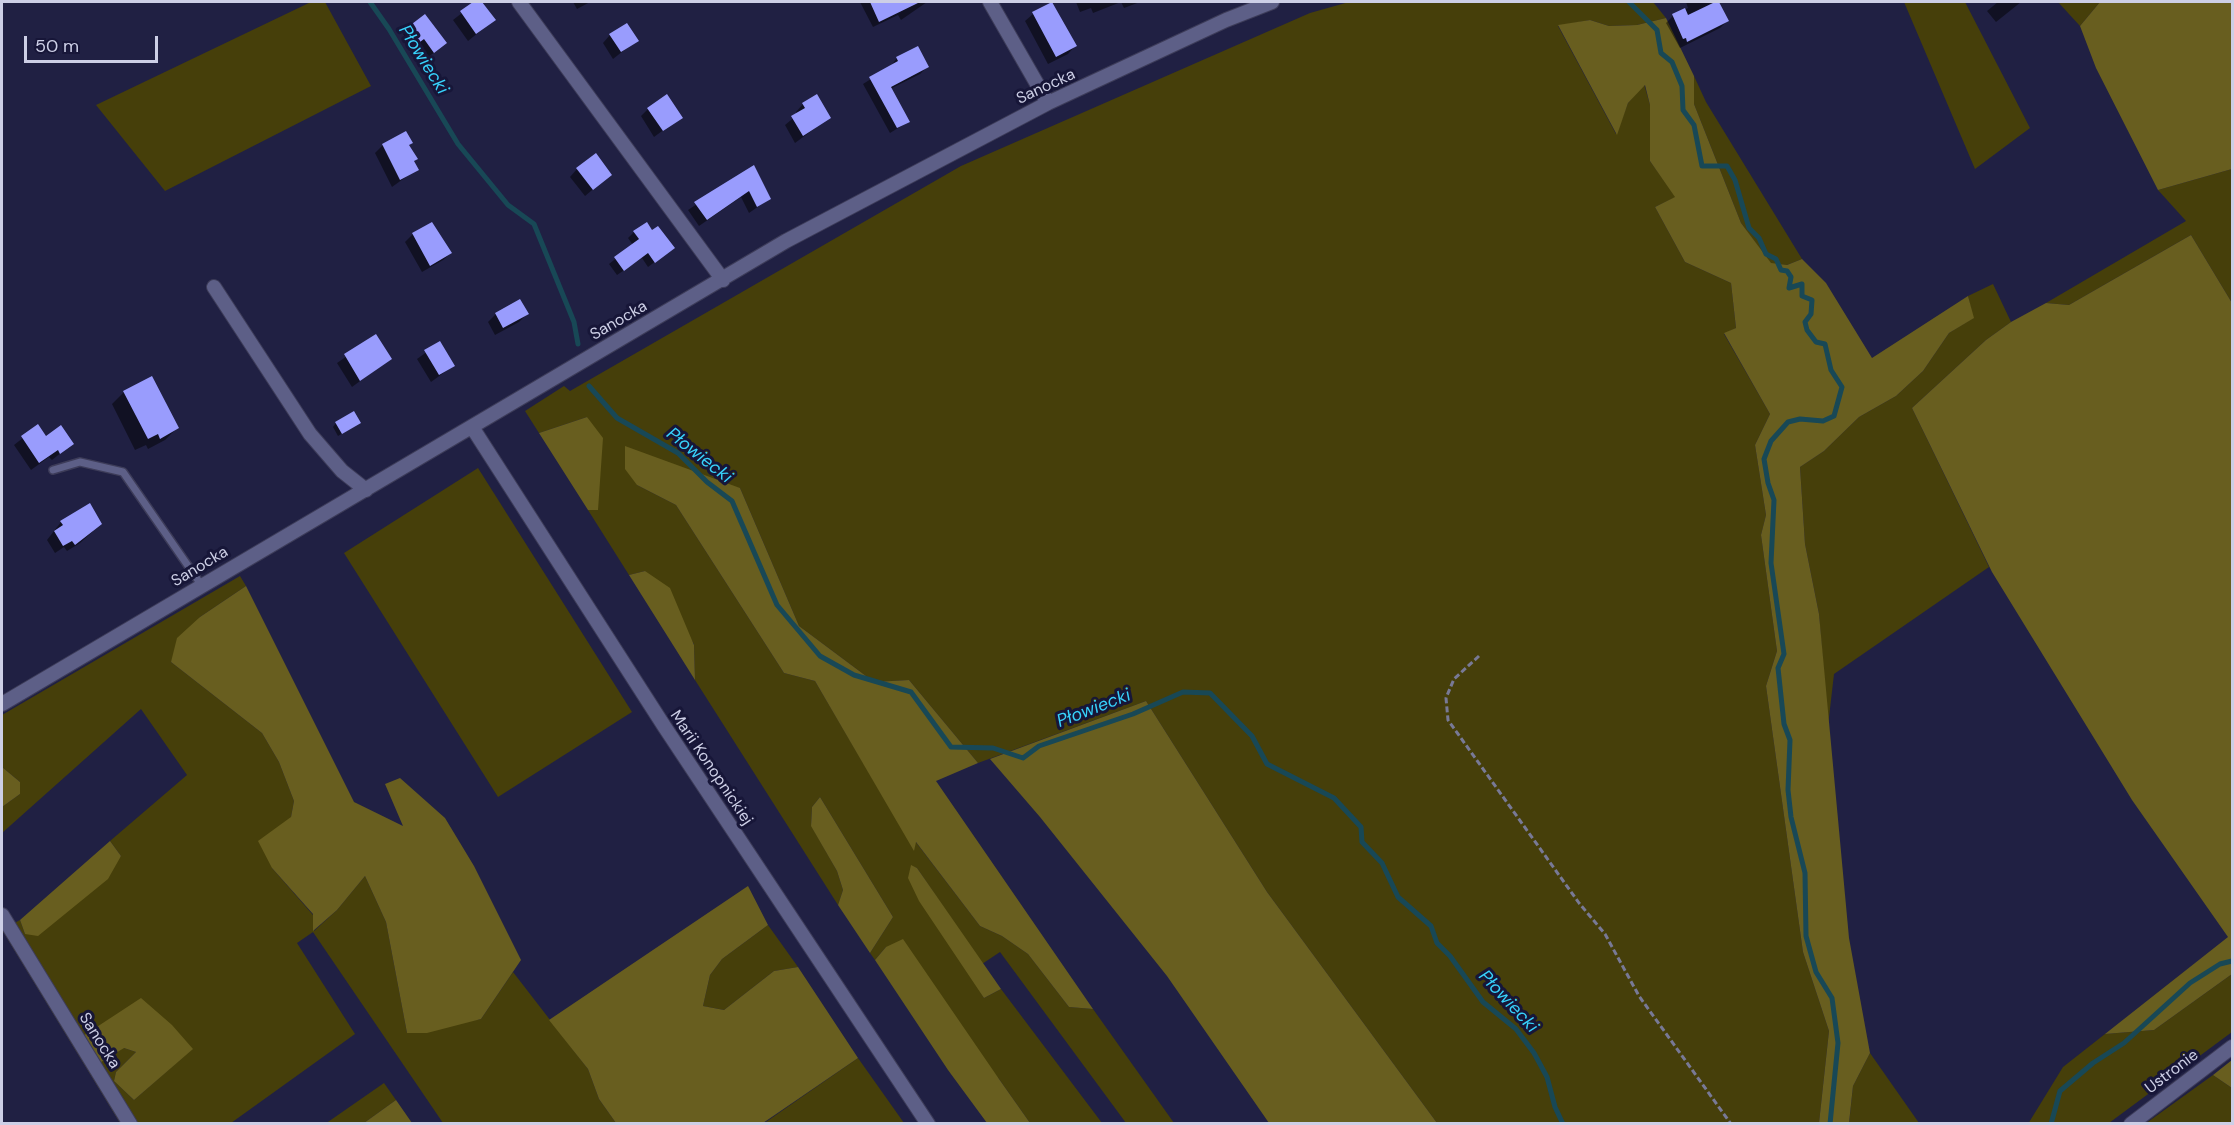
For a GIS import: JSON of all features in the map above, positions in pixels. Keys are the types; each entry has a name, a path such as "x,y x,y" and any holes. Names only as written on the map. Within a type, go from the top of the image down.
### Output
{"street":[{"path":"519,2 723,280"},
{"path":"990,2 1048,103"},
{"name":"Sanocka","path":"2,704 786,241 1048,103 1226,20 1272,2"},
{"path":"214,287 310,434 342,471 366,490"},
{"name":"Marii Konopnickiej","path":"472,427 664,726 928,1124"},
{"name":"Sanocka","path":"2,915 130,1124"},
{"name":"Ustronie","path":"2131,1124 2232,1047"}],"lane":[{"path":"53,470 80,462 123,472 202,586"}],"path":[{"path":"1479,656 1454,679 1446,698 1448,720 1579,903 1605,934 1639,996 1731,1124"}],"shaded area":[{"path":"311,2 325,2 371,86 165,191 96,105"},
{"path":"1349,2 1653,2 1666,18 1637,25 1609,26 1590,20 1558,26 1616,134 1628,103 1644,84 1650,105 1650,161 1676,197 1655,207 1685,262 1731,283 1736,328 1724,334 1770,414 1755,445 1766,515 1761,535 1777,651 1766,686 1803,952 1829,1031 1819,1123 1437,1123 1267,892 1146,701 978,763 909,680 874,682 799,626 740,488 637,485 676,505 784,673 815,681 914,849 915,841 980,926 1002,936 1028,954 1069,1007 1093,1009 1174,1123 1126,1123 1000,952 982,964 917,868 911,866 984,998 1001,989 1102,1123 1030,1123 999,1079 886,947 875,960 870,953 893,917 820,797 812,807 811,825 837,871 843,890 838,905 695,680 694,644 645,571 629,575 588,510 598,510 587,417 539,433 525,411 564,386 570,391 961,166 1310,13"},
{"path":"1904,2 1965,2 2030,128 1975,169"},
{"path":"2058,2 2100,2 2080,26"},
{"path":"2100,2 2232,2 2232,169 2158,190 2096,68 2080,26"},
{"path":"1666,18 1694,76 1694,104 1741,223 1771,263 1787,265 1802,259 1826,283 1872,358 1968,296 1974,318 1949,333 1923,371 1896,396 1859,417 1824,451 1800,467 1805,544 1819,614 1849,938 1870,1053 1853,1086 1849,1123 1819,1123 1829,1031 1803,952 1766,686 1777,651 1761,535 1766,515 1755,445 1770,414 1724,333 1736,328 1731,283 1685,262 1655,207 1675,197 1650,161 1650,105 1645,85 1628,103 1617,135 1558,25 1590,20 1609,26 1637,25"},
{"path":"1694,76 1706,102 1802,259 1787,265 1771,264 1741,223 1694,104"},
{"path":"2232,169 2232,303 2191,235 2069,305 2046,303 2186,221 2158,190"},
{"path":"2191,235 2232,303 2232,974 2154,1030 2105,1034 2228,937 2132,800 1992,572 1912,408 1986,340 2011,322 2046,303 2069,305"},
{"path":"1993,284 2011,322 1986,340 1912,408 1989,567 1834,674 1828,726 1819,614 1805,544 1800,467 1824,451 1859,417 1896,396 1923,371 1949,333 1973,318 1968,296"},
{"path":"587,417 603,438 598,510 588,510 539,433"},
{"path":"625,446 740,488 799,626 874,682 909,680 978,763 936,781 1093,1009 1069,1007 1028,954 1002,936 980,926 916,842 914,851 815,681 784,673 676,505 637,485 625,469"},
{"path":"478,468 632,712 498,797 344,553"},
{"path":"645,571 670,588 694,645 695,680 629,575"},
{"path":"240,576 246,586 200,617 171,662 262,733 279,762 294,801 291,817 272,868 313,915 314,931 337,910 365,876 386,922 407,1033 481,1019 513,972 588,1069 599,1099 616,1123 443,1123 313,932 297,943 355,1034 231,1123 120,1123 2,930 20,920 25,934 121,856 110,841 187,775 141,709 2,833 2,807 20,794 20,782 2,767 2,715","holes":["124,1048 192,1049 134,1100 114,1081 116,1072 136,1052"]},
{"path":"246,586 354,802 403,826 385,784 400,778 445,818 474,866 521,960 481,1019 427,1033 407,1033 386,922 365,876 337,910 313,931 313,914 272,868 258,841 291,817 294,801 279,762 262,733 171,662 177,638 200,617"},
{"path":"1146,701 1267,892 1437,1123 1269,1123 1167,976 1040,817 990,759"},
{"path":"2,767 20,782 20,794 2,807"},
{"path":"820,797 893,917 870,953 838,905 843,890 837,871 811,826 812,807"},
{"path":"110,841 121,856 108,879 38,936 25,934 20,920"},
{"path":"911,865 917,868 1001,989 984,998 919,901 908,878"},
{"path":"748,886 768,925 722,959 710,975 703,1006 724,1010 774,971 798,967 858,1058 763,1123 616,1123 599,1099 588,1069 549,1020"},
{"path":"768,925 798,967 774,971 724,1010 703,1006 710,975 722,959"},
{"path":"903,939 1030,1123 987,1123 948,1070 875,960 886,947"},
{"path":"2232,974 2232,1032 2109,1123 2028,1124 2063,1067 2105,1034 2154,1030"},
{"path":"141,998 172,1025 193,1049 134,1100 114,1081 116,1072 136,1052 124,1048 101,1062 83,1036"},
{"path":"1870,1053 1919,1123 1849,1124 1853,1086"},
{"path":"858,1058 904,1123 763,1124"},
{"path":"2232,1060 2232,1088 2213,1075"},
{"path":"2213,1075 2232,1088 2232,1123 2145,1124"},
{"path":"384,1083 396,1100 364,1123 325,1124"},
{"path":"396,1100 412,1123 364,1123"}],"building":[{"path":"473,2 482,2 496,20 476,34 460,11"},
{"path":"870,2 920,2 879,22"},
{"path":"1052,2 1077,46 1056,57 1032,12"},
{"path":"1719,2 1729,21 1687,42 1686,38 1683,39 1672,14 1685,8 1688,15"},
{"path":"425,14 447,43 434,53 424,39 420,42 408,27"},
{"path":"627,23 639,41 621,52 609,34"},
{"path":"918,46 929,67 891,87 910,122 897,128 869,77 898,61 896,57"},
{"path":"667,94 683,118 663,131 647,108"},
{"path":"817,94 831,118 803,136 791,116 805,108 802,103"},
{"path":"406,131 413,143 409,145 418,159 414,161 419,170 400,180 382,144"},
{"path":"596,153 612,175 593,190 576,168"},
{"path":"754,165 771,199 757,207 749,191 707,220 694,202"},
{"path":"432,222 452,253 430,266 412,233"},
{"path":"647,222 652,230 658,226 675,248 655,263 648,253 624,271 614,257 639,239 633,231"},
{"path":"520,299 529,314 503,328 495,313"},
{"path":"376,334 392,359 360,381 344,354"},
{"path":"440,341 455,366 439,375 424,350"},
{"path":"152,376 179,428 160,439 158,434 148,439 123,391"},
{"path":"354,411 361,423 342,434 335,422"},
{"path":"38,424 46,436 61,425 74,444 60,454 58,450 39,463 21,436"},
{"path":"90,503 102,524 75,545 72,541 63,546 54,531 63,525 60,521"}],"waterway":[{"name":"Płowiecki","path":"370,2 389,29 458,144 508,205 534,224 574,322 578,344"},
{"path":"1629,2 1657,30 1661,53 1672,62 1682,86 1683,110 1694,125 1702,166 1727,166 1735,180 1749,228 1759,238 1766,254 1776,259 1781,270 1787,271 1791,277 1789,288 1802,284 1802,296 1812,300 1811,314 1805,322 1807,330 1816,342 1825,344 1831,370 1842,387 1834,416 1823,421 1800,419 1788,422 1771,441 1764,459 1768,483 1774,500 1771,563 1784,654 1778,668 1784,724 1790,740 1788,790 1791,817 1805,873 1806,936 1816,972 1832,998 1838,1043 1830,1124"},
{"name":"Płowiecki","path":"589,386 617,418 678,453 707,482 732,501 777,605 820,656 854,675 911,692 951,747 993,748 1023,758 1039,746 1133,714 1183,692 1210,693 1252,736 1267,764 1334,798 1361,827 1362,842 1382,863 1398,897 1431,926 1437,943 1450,956 1483,1002 1516,1029 1534,1053 1547,1077 1555,1107 1563,1124"},
{"path":"2051,1124 2060,1091 2093,1063 2124,1043 2190,983 2220,964 2232,961"}]}
